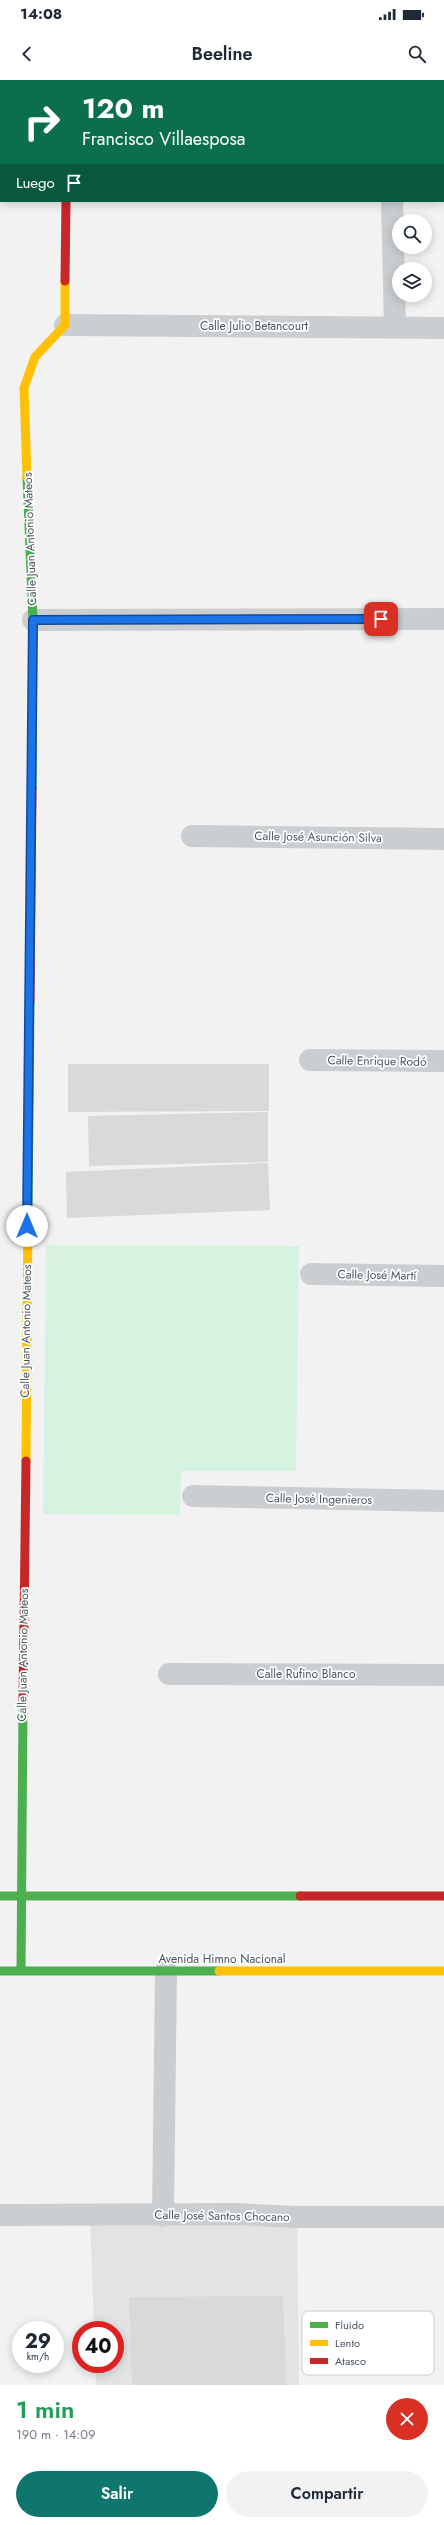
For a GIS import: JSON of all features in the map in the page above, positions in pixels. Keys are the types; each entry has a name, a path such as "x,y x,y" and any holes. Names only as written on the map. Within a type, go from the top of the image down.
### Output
{"street":[{"path":"65,325 66,202"},
{"path":"392,202 395,327"},
{"name":"Calle Julio Betancourt","path":"65,325 444,328"},
{"name":"Calle Juan Antonio Mateos","path":"21,1972 20,1896 33,620 24,388 35,357 65,325"},
{"path":"33,620 444,619"},
{"name":"Calle José Asunción Silva","path":"192,836 444,839"},
{"name":"Calle Enrique Rodó","path":"310,1060 444,1061"},
{"name":"Calle José Martí","path":"311,1274 444,1276"},
{"name":"Calle José Ingenieros","path":"193,1496 444,1501"},
{"name":"Calle Rufino Blanco","path":"169,1674 444,1675"},
{"path":"0,1896 444,1896"},
{"path":"163,2216 166,1971"},
{"name":"Avenida Himno Nacional","path":"0,1972 444,1971"},
{"name":"Calle José Santos Chocano","path":"0,2215 163,2216 235,2214 296,2217 444,2217"}],"shaded area":[{"path":"90,2214 297,2217 299,2385 96,2385 95,2373 124,2373 124,2321 94,2321"}],"green space":[{"path":"46,1245 299,1246 296,1471 181,1471 180,1515 43,1514"}],"building":[{"path":"68,1064 269,1064 269,1111 68,1112"},
{"path":"268,1112 268,1162 89,1166 88,1116"},
{"path":"268,1163 270,1210 67,1218 66,1172"},
{"path":"283,2296 286,2385 132,2385 129,2297"}],"traffic: fast":[{"path":"27,477 33,620 32,788"},
{"path":"28,1211 30,1001"},
{"path":"21,1971 23,1705"},
{"path":"0,1896 300,1896"},
{"path":"0,1971 219,1971"}],"traffic: slow":[{"path":"27,477 24,388 35,357 65,325 65,281"},
{"path":"26,1461 28,1211"},
{"path":"219,1971 444,1971"}],"traffic: jam":[{"path":"65,281 66,202"},
{"path":"30,1001 32,788"},
{"path":"23,1705 26,1461"},
{"path":"300,1896 444,1896"}],"route":[{"path":"27,1226 33,620 381,619"}]}
